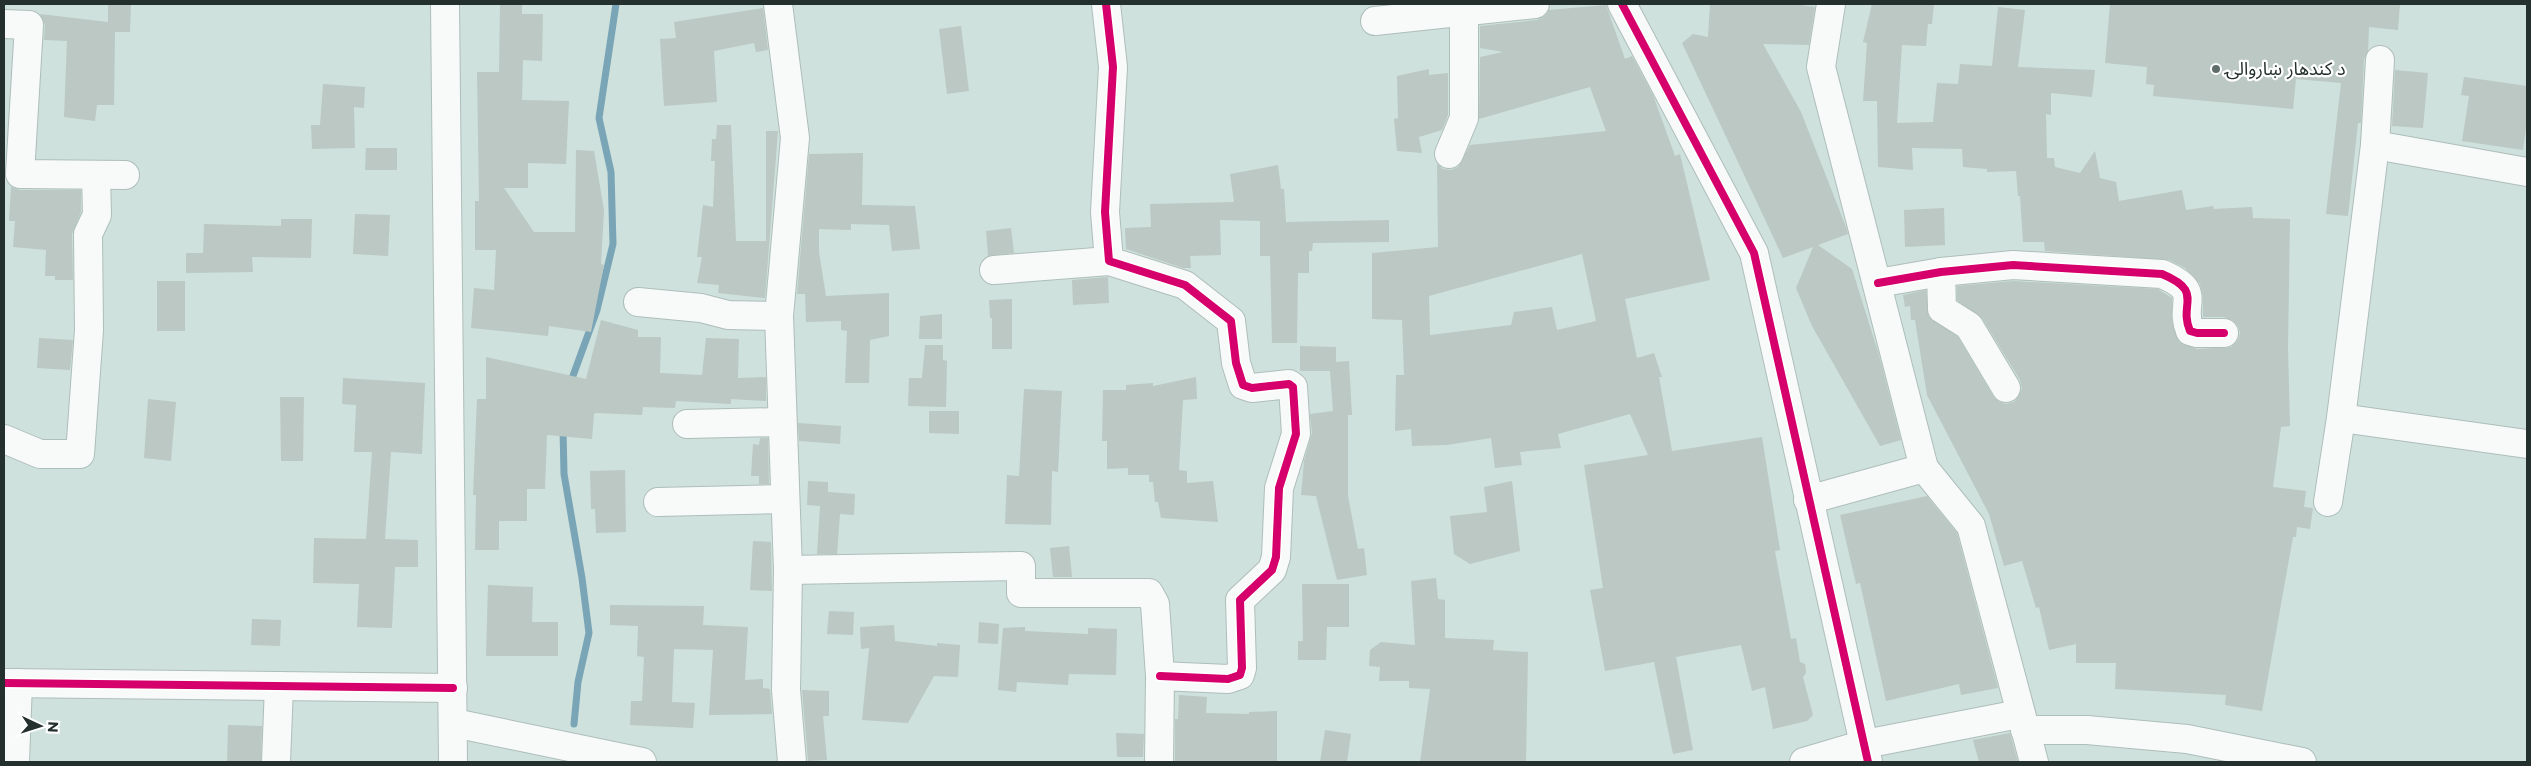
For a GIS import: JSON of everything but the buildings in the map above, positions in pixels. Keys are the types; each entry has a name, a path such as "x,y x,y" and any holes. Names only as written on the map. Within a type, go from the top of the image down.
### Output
{"street":[{"path":"444,4 453,762"},
{"path":"778,4 795,138 778,316 788,570 786,690 792,762"},
{"path":"1106,4 1113,67 1105,212 1109,261"},
{"path":"1376,21 1447,10 1535,4"},
{"path":"1622,4 1754,253 1808,500 1867,753"},
{"path":"1831,4 1821,67 1924,468 1970,526 2034,762"},
{"path":"1447,10 1464,118 1449,154"},
{"path":"4,24 29,26 20,174 125,175"},
{"path":"2328,502 2341,418 2375,145 2380,60"},
{"path":"2375,145 2527,172"},
{"path":"4,439 40,454 80,454 89,330 88,234 97,215 96,175"},
{"path":"994,270 1109,261 1184,285 1231,321 1236,363 1243,385 1252,388 1289,384 1294,387 1296,434 1279,488 1276,557 1272,570 1240,600 1242,668 1240,675 1228,679 1160,676"},
{"path":"1878,283 1941,272 2013,265 2162,274 2180,281 2188,295 2188,325 2190,331 2197,333 2224,333"},
{"path":"1941,272 1942,308 1969,326 2006,388"},
{"path":"638,302 701,308 728,315 778,316"},
{"path":"2341,418 2527,444"},
{"path":"687,424 781,422"},
{"path":"1808,500 1924,468"},
{"path":"658,502 785,499"},
{"path":"788,570 1021,566 1022,594 1149,593 1156,604 1160,676 1159,762"},
{"path":"15,762 11,683 453,688"},
{"path":"276,762 279,686"},
{"path":"1804,762 1867,753 2022,722 2087,730 2187,738 2302,762"},
{"path":"454,723 589,756 642,762"}],"waterway":[{"path":"570,384 597,310 613,244 611,172 599,118 616,4"},
{"path":"563,429 564,474 582,578 589,633 578,682 574,724"}],"cycle path":[{"path":"1106,4 1113,67 1105,212 1109,261 1185,285 1231,321 1236,363 1243,385 1252,388 1289,384 1293,387 1296,434 1279,488 1276,557 1272,570 1240,600 1242,668 1240,675 1228,679 1160,676"},
{"path":"1622,4 1754,253 1868,762"},
{"path":"1878,283 1941,272 2013,265 2162,274 2175,280 2187,293 2187,321 2190,331 2197,333 2224,333"},
{"path":"4,683 453,688"}],"place":[{"name":"د کندهار ښاروالۍ","path":"2216,69"}]}
